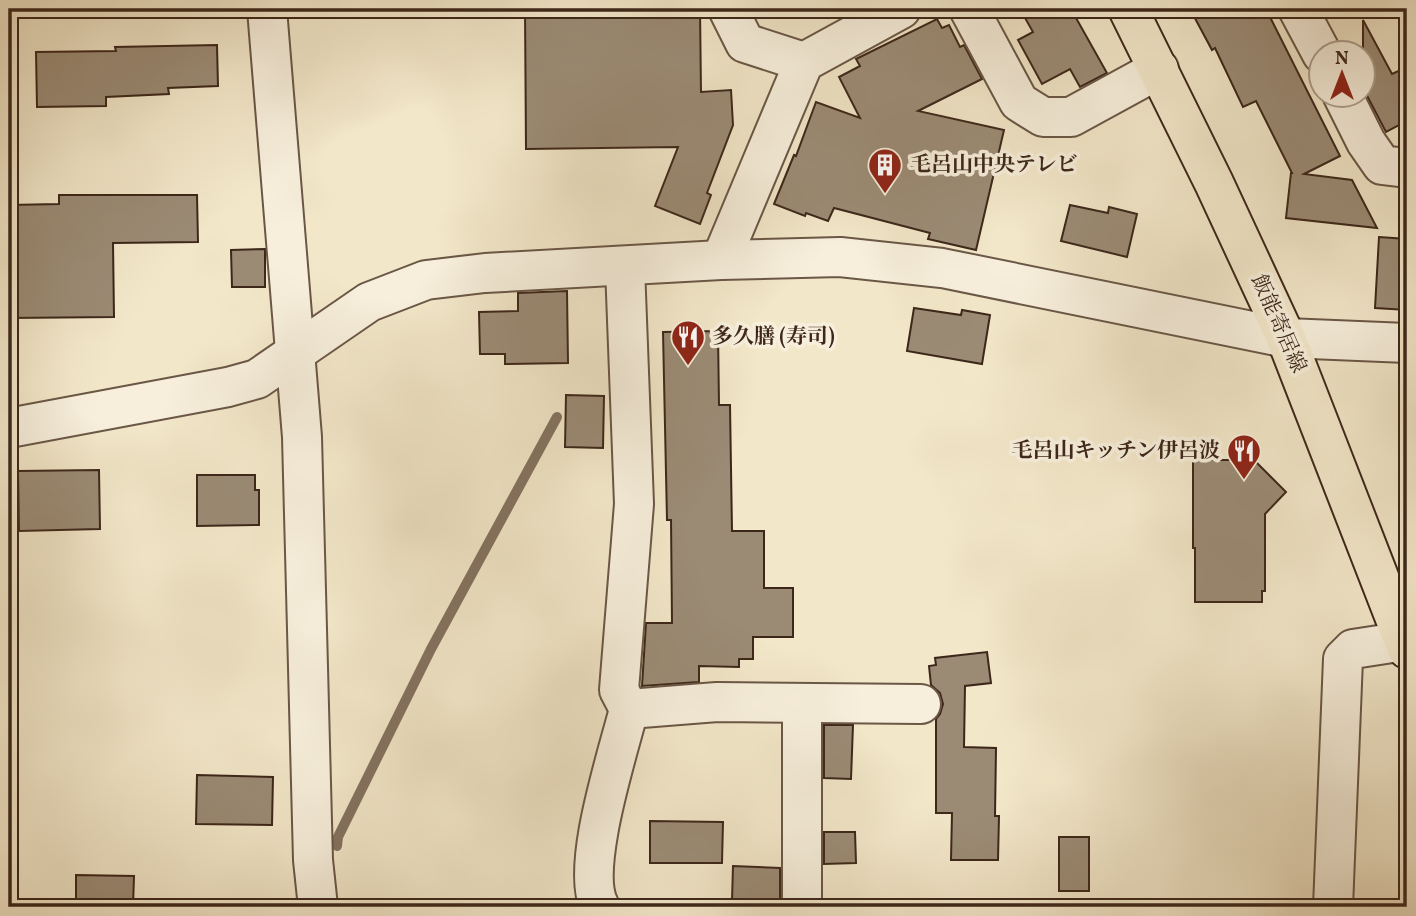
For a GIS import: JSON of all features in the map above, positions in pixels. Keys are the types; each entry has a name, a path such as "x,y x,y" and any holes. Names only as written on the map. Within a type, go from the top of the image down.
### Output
{"main road":[{"name":"飯能寄居線","path":"1128,9 1286,338 1406,645"}],"street":[{"path":"267,9 302,437 313,860 318,907"},
{"path":"728,9 745,43 804,62"},
{"path":"720,260 804,62 901,9"},
{"path":"969,9 1018,103 1043,117 1071,117 1159,69"},
{"path":"1298,9 1313,38"},
{"path":"1349,108 1366,142 1382,165 1407,168"},
{"path":"9,428 228,387 257,379 369,302 426,280 485,273 625,267 661,262 841,257 942,268 1286,338 1407,343"},
{"path":"600,907 594,898 593,871 597,838 629,709 619,690 634,504 625,267"},
{"path":"1333,907 1343,659 1353,649 1406,645"},
{"path":"629,709 717,702 921,704"},
{"path":"802,907 803,704"}],"building":[{"path":"525,9 700,9 701,92 731,90 733,125 707,193 711,195 700,224 655,206 678,147 526,149"},
{"path":"1020,9 1071,9 1107,73 1080,87 1070,69 1042,84 1018,40 1033,32"},
{"path":"1190,9 1266,9 1308,92 1308,108 1316,108 1340,156 1304,174 1352,180 1377,228 1286,218 1292,173 1256,101 1243,107 1215,48 1212,50"},
{"path":"937,19 942,28 949,25 960,47 964,45 982,79 918,111 1004,130 976,250 928,239 930,233 834,208 828,221 806,213 805,216 774,204 816,102 860,118 839,77 860,66 856,59"},
{"path":"1363,20 1373,38 1363,38"},
{"path":"217,45 218,86 168,88 169,94 106,97 106,106 37,107 36,52"},
{"path":"1378,48 1392,74 1407,67 1407,121 1386,132 1373,108 1378,108"},
{"path":"59,195 197,195 198,242 113,243 114,317 9,318 9,205 59,204"},
{"path":"1070,205 1108,213 1109,207 1137,214 1127,257 1061,241"},
{"path":"1379,237 1407,239 1407,310 1375,308"},
{"path":"265,249 265,287 232,287 231,250"},
{"path":"567,291 568,363 505,364 505,354 480,354 479,312 518,311 518,293"},
{"path":"914,308 961,315 962,310 990,315 982,364 907,351"},
{"path":"718,331 719,405 730,405 732,531 764,531 764,588 793,588 793,637 753,637 753,659 739,659 739,667 699,666 699,682 642,686 646,623 672,623 671,520 667,520 663,332"},
{"path":"566,395 604,396 603,448 565,447"},
{"path":"1193,460 1254,460 1286,492 1265,514 1265,591 1262,591 1262,602 1195,602"},
{"path":"99,470 100,529 19,531 18,471"},
{"path":"197,475 255,475 255,490 259,490 259,525 197,526"},
{"path":"987,652 991,683 965,686 964,747 996,748 995,816 999,816 998,860 951,860 952,813 936,813 936,719 943,704 940,693 931,685 929,666 936,665 935,658"},
{"path":"824,725 853,725 851,779 824,778"},
{"path":"197,775 273,777 272,825 196,824"},
{"path":"650,821 723,822 722,863 650,863"},
{"path":"824,832 855,832 856,863 824,864"},
{"path":"1059,837 1089,837 1089,891 1059,891"},
{"path":"733,866 780,868 780,902 732,901"},
{"path":"76,875 134,876 133,907 76,907"}],"waterway":[{"path":"337,846 338,837 431,649 557,417"}],"place":[{"name":"毛呂山中央テレビ","path":"885,195"},
{"name":"多久膳 (寿司)","path":"688,367"},
{"name":"毛呂山キッチン伊呂波","path":"1244,481"}]}
